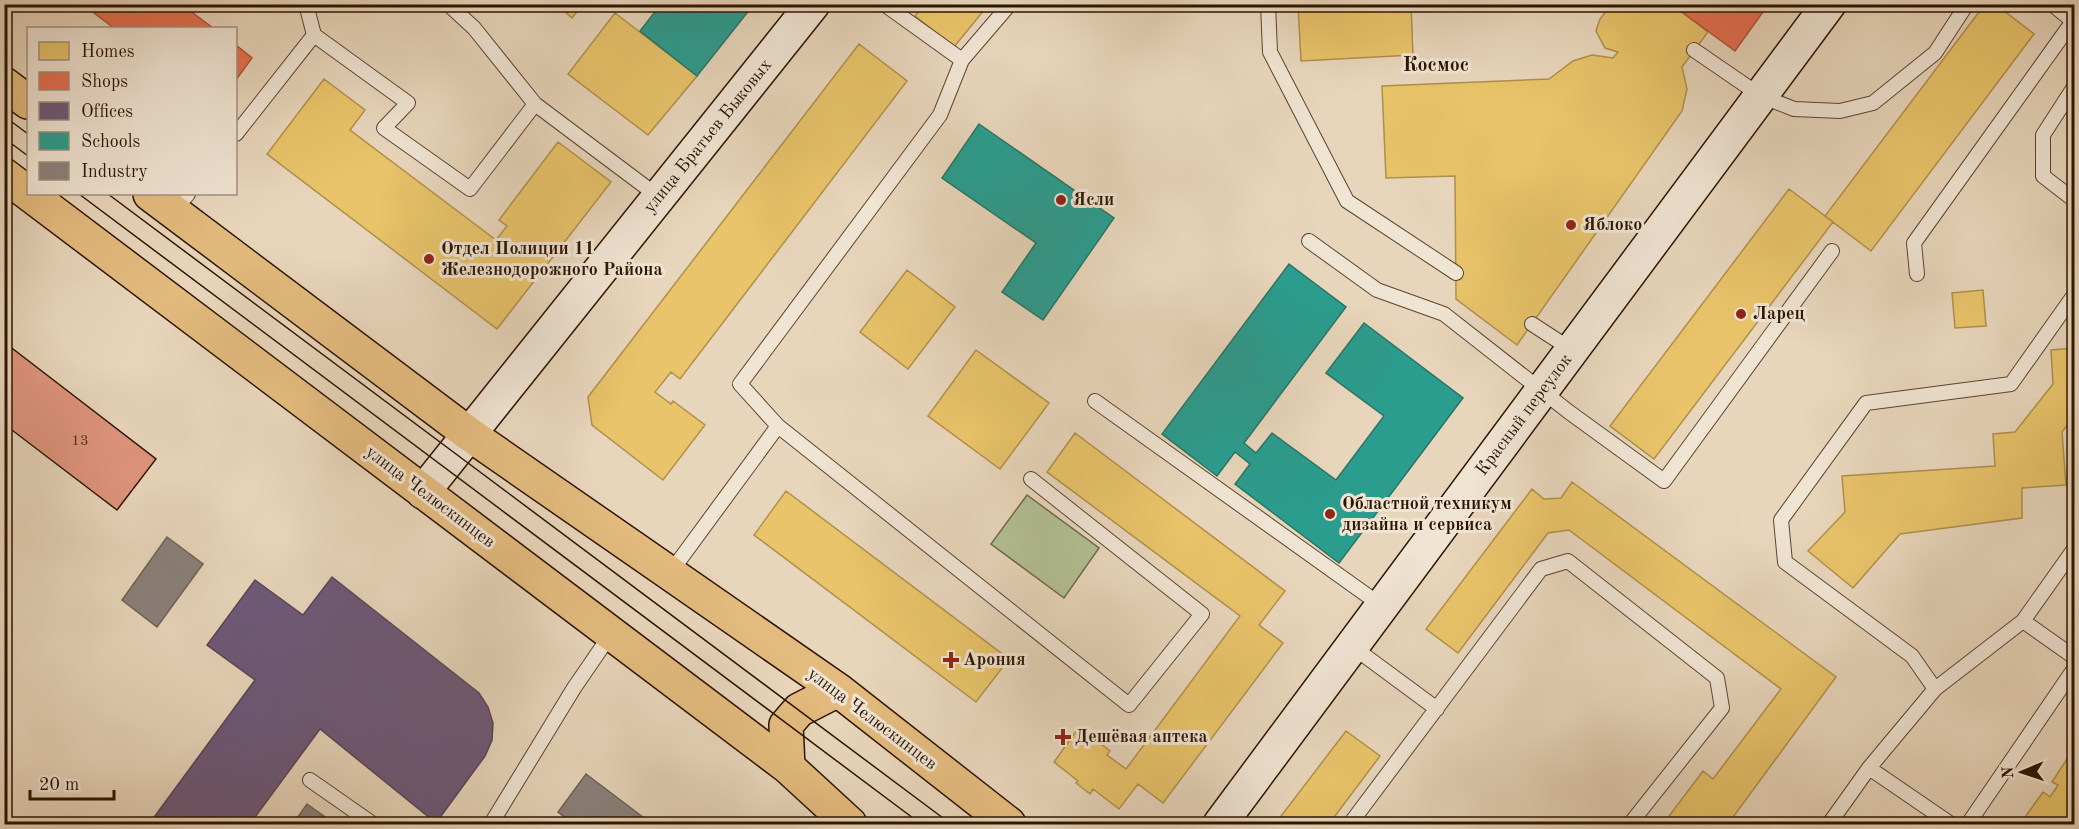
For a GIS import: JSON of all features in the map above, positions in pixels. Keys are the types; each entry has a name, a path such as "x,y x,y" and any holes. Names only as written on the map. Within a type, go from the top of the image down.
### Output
{"main road":[{"path":"4,84 27,101"},
{"name":"улица Челюскинцев","path":"4,176 27,193"},
{"name":"улица Челюскинцев","path":"29,195 788,767 850,825"},
{"name":"улица Челюскинцев","path":"170,199 469,434 838,690 1009,825"},
{"path":"788,767 786,725 799,710 838,690"}],"street":[{"name":"улица Братьев Быковых","path":"423,492 813,4"},
{"name":"Красный переулок","path":"1220,825 1829,4"}],"lane":[{"path":"306,4 314,35 408,103 384,128 470,189 535,104"},
{"path":"448,4 474,28 535,104 659,197"},
{"path":"884,4 962,60"},
{"path":"1010,4 962,60 940,114 740,384 778,426 1129,705 1202,614 1031,479"},
{"path":"1268,4 1270,52 1347,201 1456,273"},
{"path":"1694,50 1761,96 1794,109 1840,111 1873,103 1935,53 1967,4"},
{"path":"1917,274 1914,243 2074,21 2052,4"},
{"path":"237,133 314,35"},
{"path":"2074,87 2043,135 2043,176 2074,200"},
{"path":"1310,241 1377,290 1444,314 1542,391 1665,481 1832,251"},
{"path":"1935,688 1912,656 1785,562 1781,520 1866,403 2010,384 2074,295"},
{"path":"1532,324 1572,350"},
{"path":"1095,401 1382,606"},
{"path":"670,573 778,426"},
{"path":"1828,825 1869,768 1935,688 2022,621 2074,549"},
{"path":"1350,825 1540,569 1568,561 1716,678 1722,708 1630,825"},
{"path":"2022,621 2074,657"},
{"path":"491,825 574,688 611,634"},
{"path":"1353,647 1437,709"},
{"path":"1968,825 2074,669"},
{"path":"1869,768 1951,825"},
{"path":"310,780 373,825"}],"green space":[{"path":"1027,495 1099,548 1064,598 991,544"}],"building: Homes":[{"path":"556,4 583,4 572,18"},
{"path":"925,4 989,4 954,47 915,16"},
{"path":"1298,4 1411,4 1413,55 1301,61"},
{"path":"1612,4 1671,4 1708,32 1682,67 1687,89 1682,111 1517,345 1456,299 1455,176 1386,178 1382,86 1549,79 1573,61 1592,55 1613,58 1618,52 1605,48 1596,31 1600,19"},
{"path":"1985,4 1995,4 2034,34 1871,251 1825,216"},
{"path":"615,13 697,76 648,135 568,74"},
{"path":"859,44 907,81 680,379 671,372 655,392 671,404 673,401 705,425 663,480 592,425 588,397"},
{"path":"324,79 365,110 350,130 496,240 507,226 499,220 558,142 611,182 497,329 267,154"},
{"path":"1789,189 1833,222 1654,459 1610,426"},
{"path":"907,270 955,307 908,369 860,332"},
{"path":"1983,290 1986,326 1955,328 1952,293"},
{"path":"2074,348 2074,416 2062,432 2066,485 2022,488 2022,518 1900,534 1853,588 1808,551 1845,512 1842,476 1995,466 1993,434 2015,432 2053,384 2051,350"},
{"path":"976,350 1049,403 1000,469 928,416"},
{"path":"1075,433 1285,591 1259,625 1283,643 1163,803 1138,784 1119,809 1093,789 1090,794 1054,762 1079,727 1110,751 1107,755 1126,769 1240,616 1047,472"},
{"path":"1572,482 1836,677 1728,824 1663,824 1703,771 1713,779 1781,689 1569,530 1548,533 1458,653 1426,629 1532,489 1544,499 1561,498"},
{"path":"786,491 1009,659 976,702 754,535"},
{"path":"1346,731 1380,756 1329,824 1275,824"},
{"path":"2074,748 2074,824 2030,824 2023,820 2043,792 2050,797 2058,785 2052,782"}],"building: Shops":[{"path":"82,4 181,4 212,27 113,27"},
{"path":"1671,4 1753,4 1763,12 1735,51"},
{"path":"237,46 252,58 237,79"}],"building: Offices":[{"path":"332,577 479,693 488,707 493,723 492,740 485,756 436,823 320,729 250,824 149,824 255,680 207,645 255,580 303,615"}],"building: Schools":[{"path":"661,4 754,4 697,76 640,31"},
{"path":"979,124 1114,218 1043,320 1002,292 1036,243 942,178"},
{"name":"Областной техникум дизайна и сервиса","path":"1289,264 1346,307 1244,443 1256,453 1272,433 1336,480 1384,416 1326,373 1364,323 1463,398 1339,563 1235,484 1250,464 1235,452 1217,476 1162,434"}],"building: Industry":[{"path":"167,537 203,564 157,627 122,600"},
{"path":"586,774 652,824 574,824 558,812"},
{"path":"307,804 335,824 293,824"}],"building: Other":[{"path":"4,342 156,459 117,510 4,424"}],"tram line":[{"path":"4,116 27,133"},
{"path":"4,138 27,155"},
{"path":"80,195 921,824"},
{"path":"109,195 951,824"}],"place":[{"name":"Ясли","path":"1061,200"},
{"name":"Яблоко","path":"1571,225"},
{"name":"Отдел Полиции 11 Железнодорожного Района","path":"429,259"},
{"name":"Ларец","path":"1741,314"},
{"name":"Областной техникум дизайна и сервиса","path":"1330,514"},
{"name":"Арония","path":"951,660"},
{"name":"Дешёвая аптека","path":"1063,737"}],"district":[{"name":"Космос","path":"1436,66"}]}
